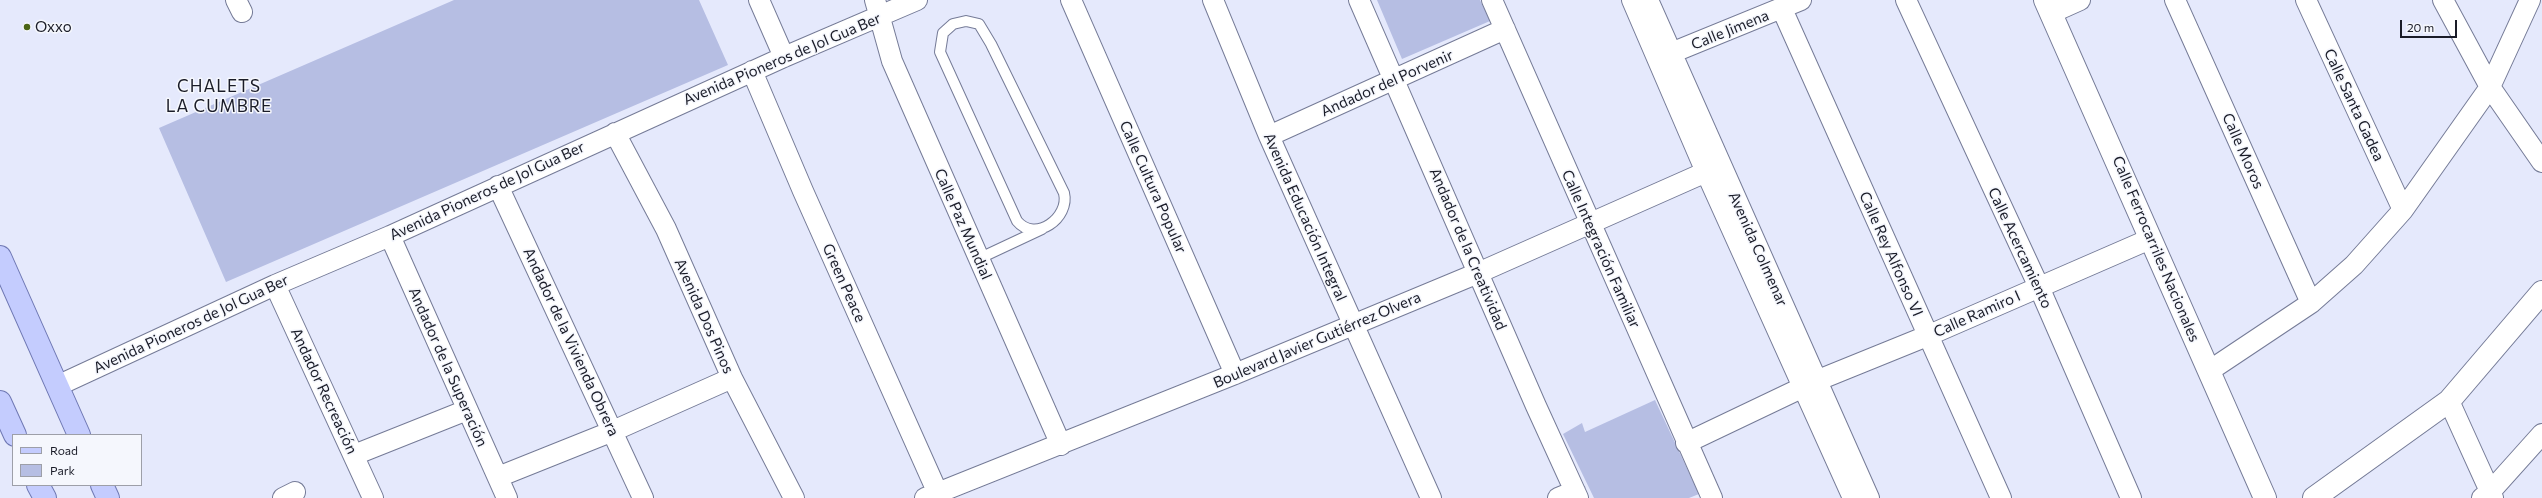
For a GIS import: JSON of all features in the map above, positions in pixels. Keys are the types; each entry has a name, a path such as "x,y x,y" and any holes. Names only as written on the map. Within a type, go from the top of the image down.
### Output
{"main road":[{"path":"0,257 79,434"},
{"path":"0,402 15,434"},
{"path":"38,486 44,498"},
{"path":"102,486 108,498"}],"street":[{"path":"759,0 784,57"},
{"name":"Avenida Pioneros de Jol Gua Ber","path":"57,386 275,285 390,236 784,57 878,8 917,0"},
{"name":"Calle Cultura Popular","path":"1071,0 1235,374"},
{"name":"Avenida Educación Integral","path":"1213,0 1268,136 1431,498"},
{"name":"Andador de la Creatividad","path":"1359,0 1395,79 1478,273 1570,496"},
{"name":"Calle Integración Familiar","path":"1492,0 1686,443 1712,498"},
{"name":"Avenida Colmenar","path":"1632,0 1664,56 1809,384 1853,498"},
{"name":"Avenida Colmenar","path":"1648,0 1664,56 1706,172 1809,384 1869,498"},
{"name":"Calle Jimena","path":"1664,56 1801,0"},
{"name":"Calle Acercamiento","path":"1906,0 2039,287 2130,498"},
{"path":"2048,6 2080,0"},
{"name":"Calle Moros","path":"2175,0 2311,303"},
{"name":"Calle Santa Gadea","path":"2306,0 2403,210"},
{"path":"2443,0 2490,87 2542,162"},
{"path":"2209,371 2311,303 2354,266 2403,210 2490,87 2530,0"},
{"name":"Calle Ferrocarriles Nacionales","path":"2048,6 2265,498"},
{"name":"Calle Paz Mundial","path":"878,8 886,44 892,61 1061,445"},
{"name":"Calle Rey Alfonso VI","path":"1782,9 1927,336 2001,498"},
{"name":"Andador del Porvenir","path":"1268,136 1505,29"},
{"name":"Green Peace","path":"752,71 934,496"},
{"name":"Avenida Dos Pinos","path":"615,133 666,229 732,378 794,498"},
{"name":"Boulevard Javier Gutiérrez Olvera","path":"934,496 1235,374 1478,273 1706,172"},
{"name":"Andador de la Vivienda Obrera","path":"498,186 643,498"},
{"name":"Andador de la Superación","path":"390,236 507,498"},
{"name":"Calle Ramiro I","path":"1686,443 1809,384 1927,336 2150,239"},
{"name":"Andador Recreación","path":"275,285 373,498"},
{"path":"2314,498 2449,402 2542,292"},
{"path":"498,477 613,431 732,378"},
{"path":"2449,402 2488,496 2542,434"},
{"path":"354,456 467,410"}],"lane":[{"path":"978,259 1044,228 1054,222 1062,214 1066,202 1064,193 979,24 966,21 953,24 943,33 940,52 1017,221 1026,228 1044,228"}],"green space":[{"path":"454,0 699,0 728,65 226,282 159,128"},
{"path":"1377,0 1480,0 1490,21 1402,59"},
{"path":"1655,400 1699,494 1689,498 1594,498 1563,434 1582,423 1585,432"}],"place":[{"name":"Oxxo","path":"27,27"}],"district":[{"name":"CHALETS LA CUMBRE","path":"219,96"}]}
